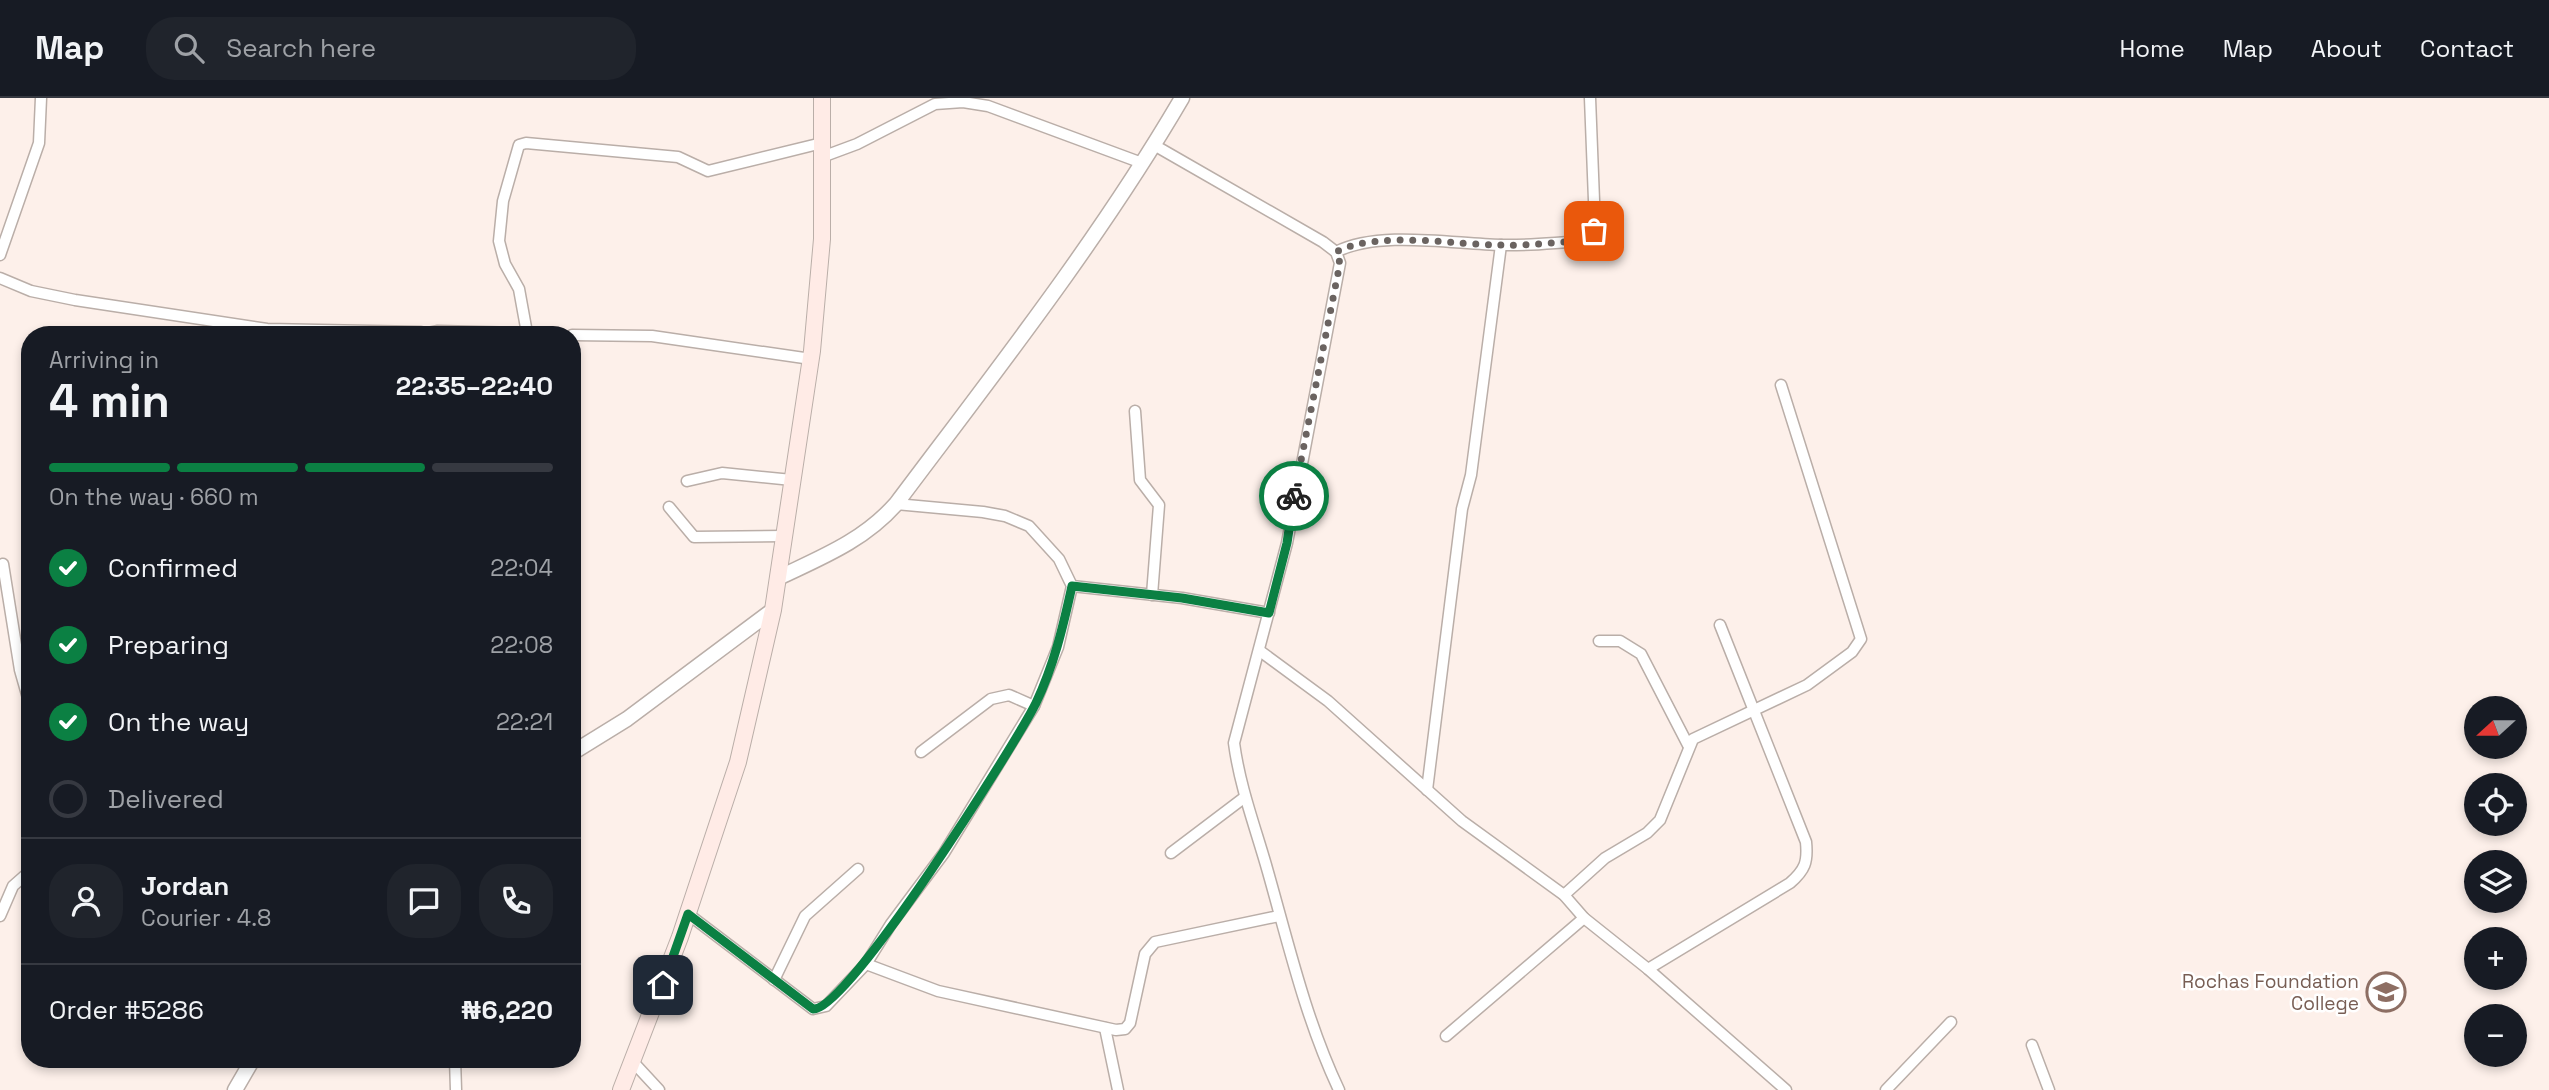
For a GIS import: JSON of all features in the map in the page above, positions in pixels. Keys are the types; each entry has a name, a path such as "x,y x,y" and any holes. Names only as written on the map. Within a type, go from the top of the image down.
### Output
{"main road":[{"path":"621,1090 634,1063 688,914 738,762 773,610 811,359 822,239 822,98"}],"street":[{"path":"0,255 41,132 41,98"},
{"path":"778,578 845,547 877,525 896,504 1012,351 1142,163 1182,98"},
{"path":"1336,252 1349,245 1384,242 1502,245 1587,240 1592,236 1595,226 1590,98"},
{"path":"526,326 519,289 509,274 499,241 503,201 519,145 526,143 678,157 708,172 857,144 935,104 963,102 988,106 1093,148 1142,163"},
{"path":"1154,145 1336,252 1340,263 1287,543 1234,744 1245,797 1291,961 1322,1052 1339,1090"},
{"path":"1427,790 1462,509 1471,475 1502,245"},
{"path":"0,278 31,291 75,300 247,326"},
{"path":"581,334 652,336 811,359"},
{"path":"1564,895 1605,858 1647,833 1660,820 1681,773 1688,745 1697,736 1753,710 1780,701 1852,652 1861,639 1781,384"},
{"path":"1135,411 1140,480 1158,505 1152,595"},
{"path":"687,481 722,473 792,480"},
{"path":"688,914 813,1009 820,1010 866,964 891,924 944,853 1034,706 1058,647 1072,586 1059,559 1029,526 1005,516 896,504"},
{"path":"669,507 694,537 785,536"},
{"path":"3,564 21,674"},
{"path":"1072,586 1269,613"},
{"path":"581,747 627,719 773,610"},
{"path":"1648,969 1790,883 1802,873 1808,860 1806,842 1720,625"},
{"path":"1599,641 1619,640 1641,654 1688,745"},
{"path":"1260,651 1328,701 1462,821 1564,895 1584,918 1648,969 1786,1090"},
{"path":"921,752 991,699 1009,695 1034,706"},
{"path":"1171,853 1245,797"},
{"path":"774,980 805,916 858,869"},
{"path":"0,916 13,886 21,879"},
{"path":"866,964 938,991 1105,1028 1125,1028 1130,1023 1145,954 1155,942 1279,916"},
{"path":"1446,1036 1584,918"},
{"path":"1885,1090 1951,1022"},
{"path":"1105,1028 1118,1090"},
{"path":"2032,1045 2049,1090"},
{"path":"634,1063 659,1090"},
{"path":"235,1090 248,1068"},
{"path":"456,1068 456,1090"}],"way so far":[{"path":"1294,496 1340,263 1336,252 1360,243 1451,242 1502,245 1587,240 1594,231"}],"place":[{"name":"Rochas Foundation College","path":"2386,992"}],"route":[{"path":"663,985 688,914 813,1009 820,1010 826,1006 866,964 891,924 944,853 1034,706 1058,647 1072,586 1182,598 1269,613 1287,543 1294,496"}]}
